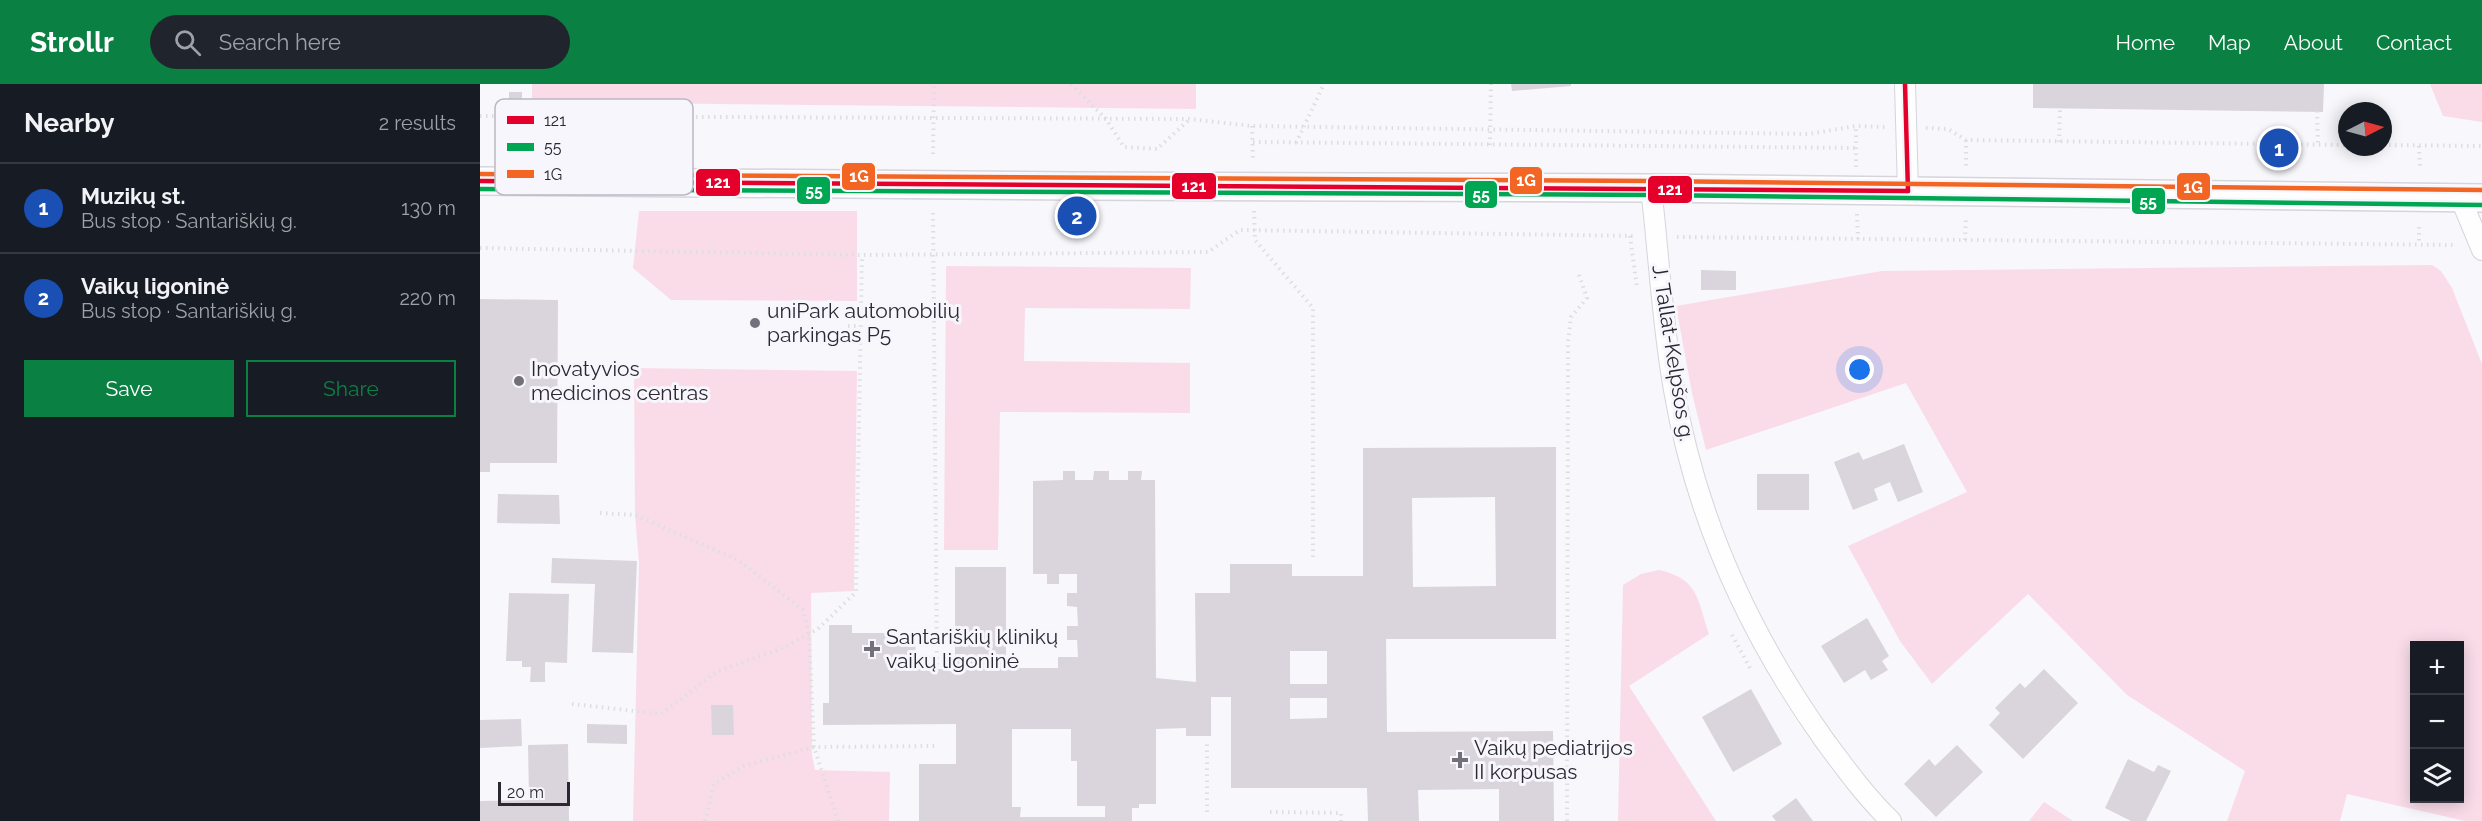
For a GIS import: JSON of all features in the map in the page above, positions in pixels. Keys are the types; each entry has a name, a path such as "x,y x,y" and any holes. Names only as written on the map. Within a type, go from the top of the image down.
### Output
{"main road":[{"path":"480,181 495,181"},
{"path":"693,183 1651,188 2471,197"}],"street":[{"path":"1905,84 1908,191"},
{"name":"J. Tallat-Kelpšos g.","path":"1651,188 1660,296 1674,392 1691,465 1714,535 1742,602 1774,663 1845,767 1891,821"},
{"path":"2471,197 2482,250"}],"path":[{"path":"933,154 934,84"},
{"path":"1071,84 1106,119 1124,147 1157,149 1189,119"},
{"path":"1296,142 1324,84"},
{"path":"1490,145 1491,84"},
{"path":"2059,142 2060,109"},
{"path":"2317,111 2318,145"},
{"path":"480,116 495,116"},
{"path":"693,117 1189,119 1208,123 1304,127 1808,134 1856,126 1948,129 1966,140 2338,145"},
{"path":"1253,142 1856,148"},
{"path":"2392,145 2482,146"},
{"path":"2419,146 2420,169"},
{"path":"933,213 933,380 938,669"},
{"path":"2419,227 2420,245"},
{"path":"480,248 862,255 1208,252 1240,230 1639,236"},
{"path":"1255,231 1255,240 1312,308 1313,557"},
{"path":"1672,237 2460,245"},
{"path":"572,704 661,714 718,671 781,650 818,629 856,592 862,255"},
{"path":"1567,821 1568,342 1571,317 1587,298 1578,272"},
{"path":"848,326 860,326"},
{"path":"600,513 635,515 738,560 803,610 809,634 814,747 838,821"},
{"path":"1207,743 1207,812"},
{"path":"705,821 714,784 744,766 814,747 935,746"},
{"path":"1270,812 1341,813 1341,821"}],"shaded area":[{"path":"532,84 1196,84 1196,109 693,104 693,99 532,99"},
{"path":"2430,84 2482,84 2482,122 2443,116"},
{"path":"639,211 857,211 857,301 671,300 633,268"},
{"path":"2432,265 2441,271 2452,288 2482,364 2482,821 2465,821 2347,794 2340,821 2227,821 2245,771 2127,695 2028,594 1932,684 1900,641 1848,546 1967,492 1906,383 1706,450 1692,393 1676,306 1882,271"},
{"path":"946,266 1191,268 1190,309 1025,308 1024,361 1190,363 1190,413 1000,412 998,550 944,550"},
{"path":"634,368 857,371 854,591 811,593 812,755 815,770 890,772 889,821 633,821 639,563 635,515"},
{"path":"1659,570 1682,579 1689,585 1698,601 1709,634 1629,686 1716,821 1618,821 1623,585 1641,574"},
{"path":"2044,802 2073,821 2029,821"}],"building":[{"path":"1511,84 1571,84 1571,86 1512,91"},
{"path":"2033,84 2324,84 2323,112 2033,108"},
{"path":"509,92 522,92 522,99 509,99"},
{"path":"1701,270 1736,271 1736,290 1701,290"},
{"name":"Inovatyvios medicinos centras","path":"480,299 558,300 557,463 490,463 490,472 480,472"},
{"path":"1904,444 1923,492 1898,502 1890,482 1874,489 1878,500 1853,510 1834,462 1859,452 1863,460"},
{"path":"1556,447 1556,639 1386,639 1387,732 1553,731 1554,821 1499,821 1499,789 1418,790 1419,821 1368,821 1367,788 1231,788 1231,697 1211,697 1211,736 1186,736 1186,728 1156,729 1156,804 1139,804 1139,808 1132,808 1132,821 919,821 919,764 956,764 956,724 823,725 823,703 829,703 829,625 852,625 852,633 915,633 916,669 955,669 955,567 1006,567 1006,668 1058,668 1058,657 1078,657 1077,640 1067,640 1067,626 1078,626 1077,607 1067,606 1067,593 1077,593 1077,574 1059,574 1059,584 1047,584 1047,574 1033,574 1033,481 1063,480 1063,471 1075,471 1075,480 1093,480 1094,471 1109,471 1109,480 1128,480 1128,471 1142,471 1141,480 1155,480 1156,678 1196,682 1195,593 1230,593 1230,564 1292,564 1292,576 1363,576 1363,448","holes":["1495,497 1496,586 1413,587 1412,498","1290,651 1327,651 1327,684 1290,684","1290,698 1327,698 1327,718 1290,719","1012,729 1071,729 1071,761 1077,761 1077,806 1105,806 1105,817 1020,817 1021,807 1012,807"]},
{"path":"1757,474 1809,474 1809,510 1757,510"},
{"path":"498,494 559,495 560,524 497,523"},
{"path":"552,558 637,561 633,653 592,652 595,584 551,583"},
{"path":"509,593 569,594 567,663 545,662 545,682 530,682 531,667 522,667 522,661 506,661"},
{"path":"1867,618 1889,656 1882,661 1888,670 1871,680 1865,670 1844,683 1821,646"},
{"path":"2044,669 2078,703 2023,759 1989,725 2000,713 1995,708 2020,683 2025,688"},
{"path":"1751,689 1782,744 1733,772 1702,717"},
{"path":"711,705 733,705 734,735 712,735"},
{"path":"521,719 522,746 480,748 480,720"},
{"path":"587,724 627,725 627,744 587,743"},
{"path":"568,744 569,821 480,821 480,801 529,800 528,745"},
{"path":"1957,745 1983,772 1936,817 1904,784 1929,759 1935,766"},
{"path":"2128,759 2154,772 2158,765 2171,771 2146,821 2131,821 2105,808"},
{"path":"1796,798 1813,821 1776,821 1772,816"}],"transit line":[{"name":"121","path":"1905,84 1908,191"},
{"name":"1G","path":"480,174 495,174"},
{"name":"1G","path":"693,175 1651,181 2482,190"},
{"name":"121","path":"480,181 495,181"},
{"name":"121","path":"693,182 1908,191"},
{"name":"55","path":"480,189 495,189"},
{"name":"55","path":"693,190 1651,195 2482,205"}],"place":[{"name":"Muzikų st.","path":"2279,148"},
{"name":"Vaikų ligoninė","path":"1077,216"},
{"name":"uniPark automobilių parkingas P5","path":"755,323"},
{"name":"Inovatyvios medicinos centras","path":"519,381"},
{"name":"Santariškių klinikų vaikų ligoninė","path":"872,649"},
{"name":"Vaikų pediatrijos II korpusas","path":"1460,760"}]}
